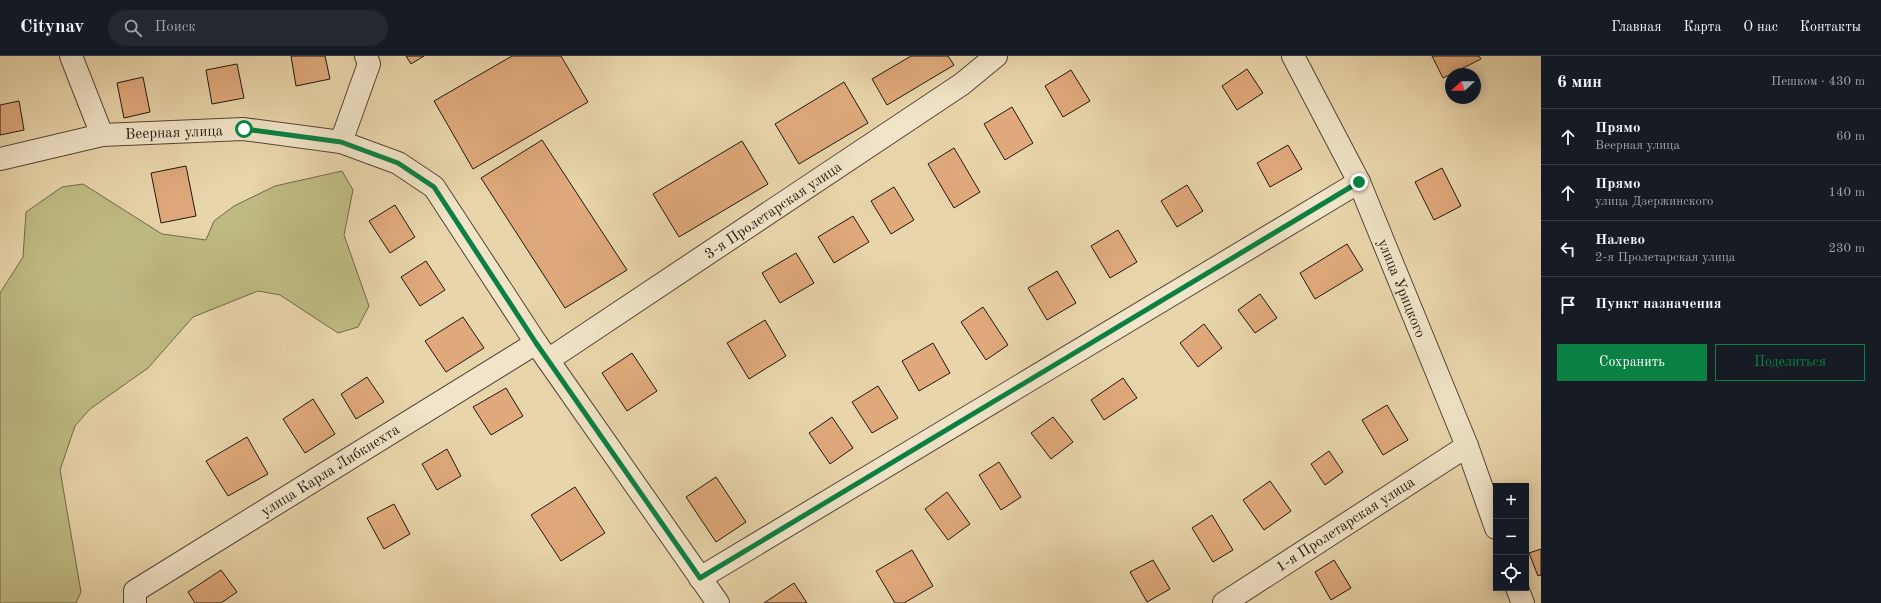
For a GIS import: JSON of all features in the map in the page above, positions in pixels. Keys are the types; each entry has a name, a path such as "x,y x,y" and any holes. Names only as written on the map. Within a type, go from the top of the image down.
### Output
{"street":[{"path":"71,56 102,135"},
{"name":"3-я Пролетарская улица","path":"542,352 962,84 996,56"},
{"name":"улица Урицкого","path":"1293,56 1359,182 1467,446 1493,520"},
{"path":"341,142 369,59"},
{"name":"Веерная улица","path":"0,159 102,135 244,129 341,142 398,163 434,187 542,352"},
{"path":"700,578 1359,182"},
{"path":"542,352 718,603"},
{"name":"улица Карла Либкнехта","path":"136,603 135,591 542,352"},
{"name":"1-я Пролетарская улица","path":"1224,603 1467,446"},
{"path":"1519,591 1523,603"}],"shaded area":[{"path":"342,171 353,190 344,235 369,306 358,327 338,333 280,295 258,291 193,317 148,368 90,409 75,426 60,470 81,592 76,603 0,603 0,293 23,257 26,212 62,187 83,184 162,234 206,240 214,221 234,206 275,186"}],"building":[{"path":"291,56 325,56 330,79 296,86"},
{"path":"406,56 424,56 411,64"},
{"path":"512,56 561,56 588,102 473,169 434,101"},
{"path":"911,56 948,56 954,65 887,105 872,79"},
{"path":"1432,56 1479,56 1481,59 1463,68 1445,68 1445,77 1443,78"},
{"path":"237,64 244,98 212,104 206,70"},
{"path":"1247,69 1263,93 1237,110 1222,86"},
{"path":"1071,70 1090,101 1063,117 1045,86"},
{"path":"143,77 150,112 124,118 117,83"},
{"path":"844,82 868,123 799,164 775,124"},
{"path":"19,101 24,130 0,135 0,105"},
{"path":"1012,107 1033,143 1005,160 984,124"},
{"path":"542,140 627,270 565,308 481,178"},
{"path":"742,141 768,184 679,237 653,194"},
{"path":"1288,145 1302,169 1270,187 1257,163"},
{"path":"954,148 980,192 954,208 928,164"},
{"path":"186,166 196,216 161,223 151,173"},
{"path":"1442,168 1461,206 1434,220 1415,182"},
{"path":"1187,185 1203,211 1177,227 1161,201"},
{"path":"894,187 914,220 891,234 871,201"},
{"path":"395,205 415,237 390,253 369,221"},
{"path":"853,216 869,242 834,263 818,237"},
{"path":"1118,230 1137,262 1110,278 1091,246"},
{"path":"1347,244 1363,270 1315,299 1300,273"},
{"path":"796,253 814,283 780,303 762,273"},
{"path":"426,261 445,290 420,306 401,277"},
{"path":"1057,271 1076,303 1047,320 1028,288"},
{"path":"1260,294 1277,318 1255,333 1238,310"},
{"path":"983,307 1008,345 986,360 961,322"},
{"path":"463,317 484,348 446,372 425,341"},
{"path":"765,320 786,356 749,379 727,343"},
{"path":"1204,324 1222,348 1198,367 1180,343"},
{"path":"933,343 950,373 919,391 902,361"},
{"path":"632,353 657,391 627,411 602,373"},
{"path":"367,377 384,402 356,419 341,394"},
{"path":"1123,378 1137,398 1104,420 1091,400"},
{"path":"878,386 898,418 872,433 852,402"},
{"path":"506,388 523,416 491,435 473,407"},
{"path":"313,399 335,434 305,453 283,419"},
{"path":"1387,405 1408,440 1383,455 1362,420"},
{"path":"832,417 853,448 830,464 809,433"},
{"path":"1053,417 1073,442 1051,459 1031,433"},
{"path":"247,437 268,474 228,496 206,461"},
{"path":"447,449 461,476 437,490 422,464"},
{"path":"1329,451 1343,472 1325,485 1311,464"},
{"path":"999,462 1021,497 1001,510 979,475"},
{"path":"716,477 746,522 716,542 686,497"},
{"path":"1270,481 1291,511 1264,530 1243,500"},
{"path":"575,487 605,533 561,561 531,515"},
{"path":"947,492 970,524 948,540 925,509"},
{"path":"394,504 410,534 384,549 367,518"},
{"path":"1212,515 1233,550 1213,562 1192,528"},
{"path":"1541,549 1541,575 1538,576 1529,553"},
{"path":"912,550 933,586 904,603 895,603 876,571"},
{"path":"1153,560 1170,589 1147,602 1130,572"},
{"path":"1334,560 1351,588 1331,600 1315,572"},
{"path":"221,570 237,592 221,603 195,603 188,592"},
{"path":"794,583 807,603 764,603"}],"route":[{"path":"244,129 341,142 398,163 434,187 536,343 700,578 1359,182"}]}
